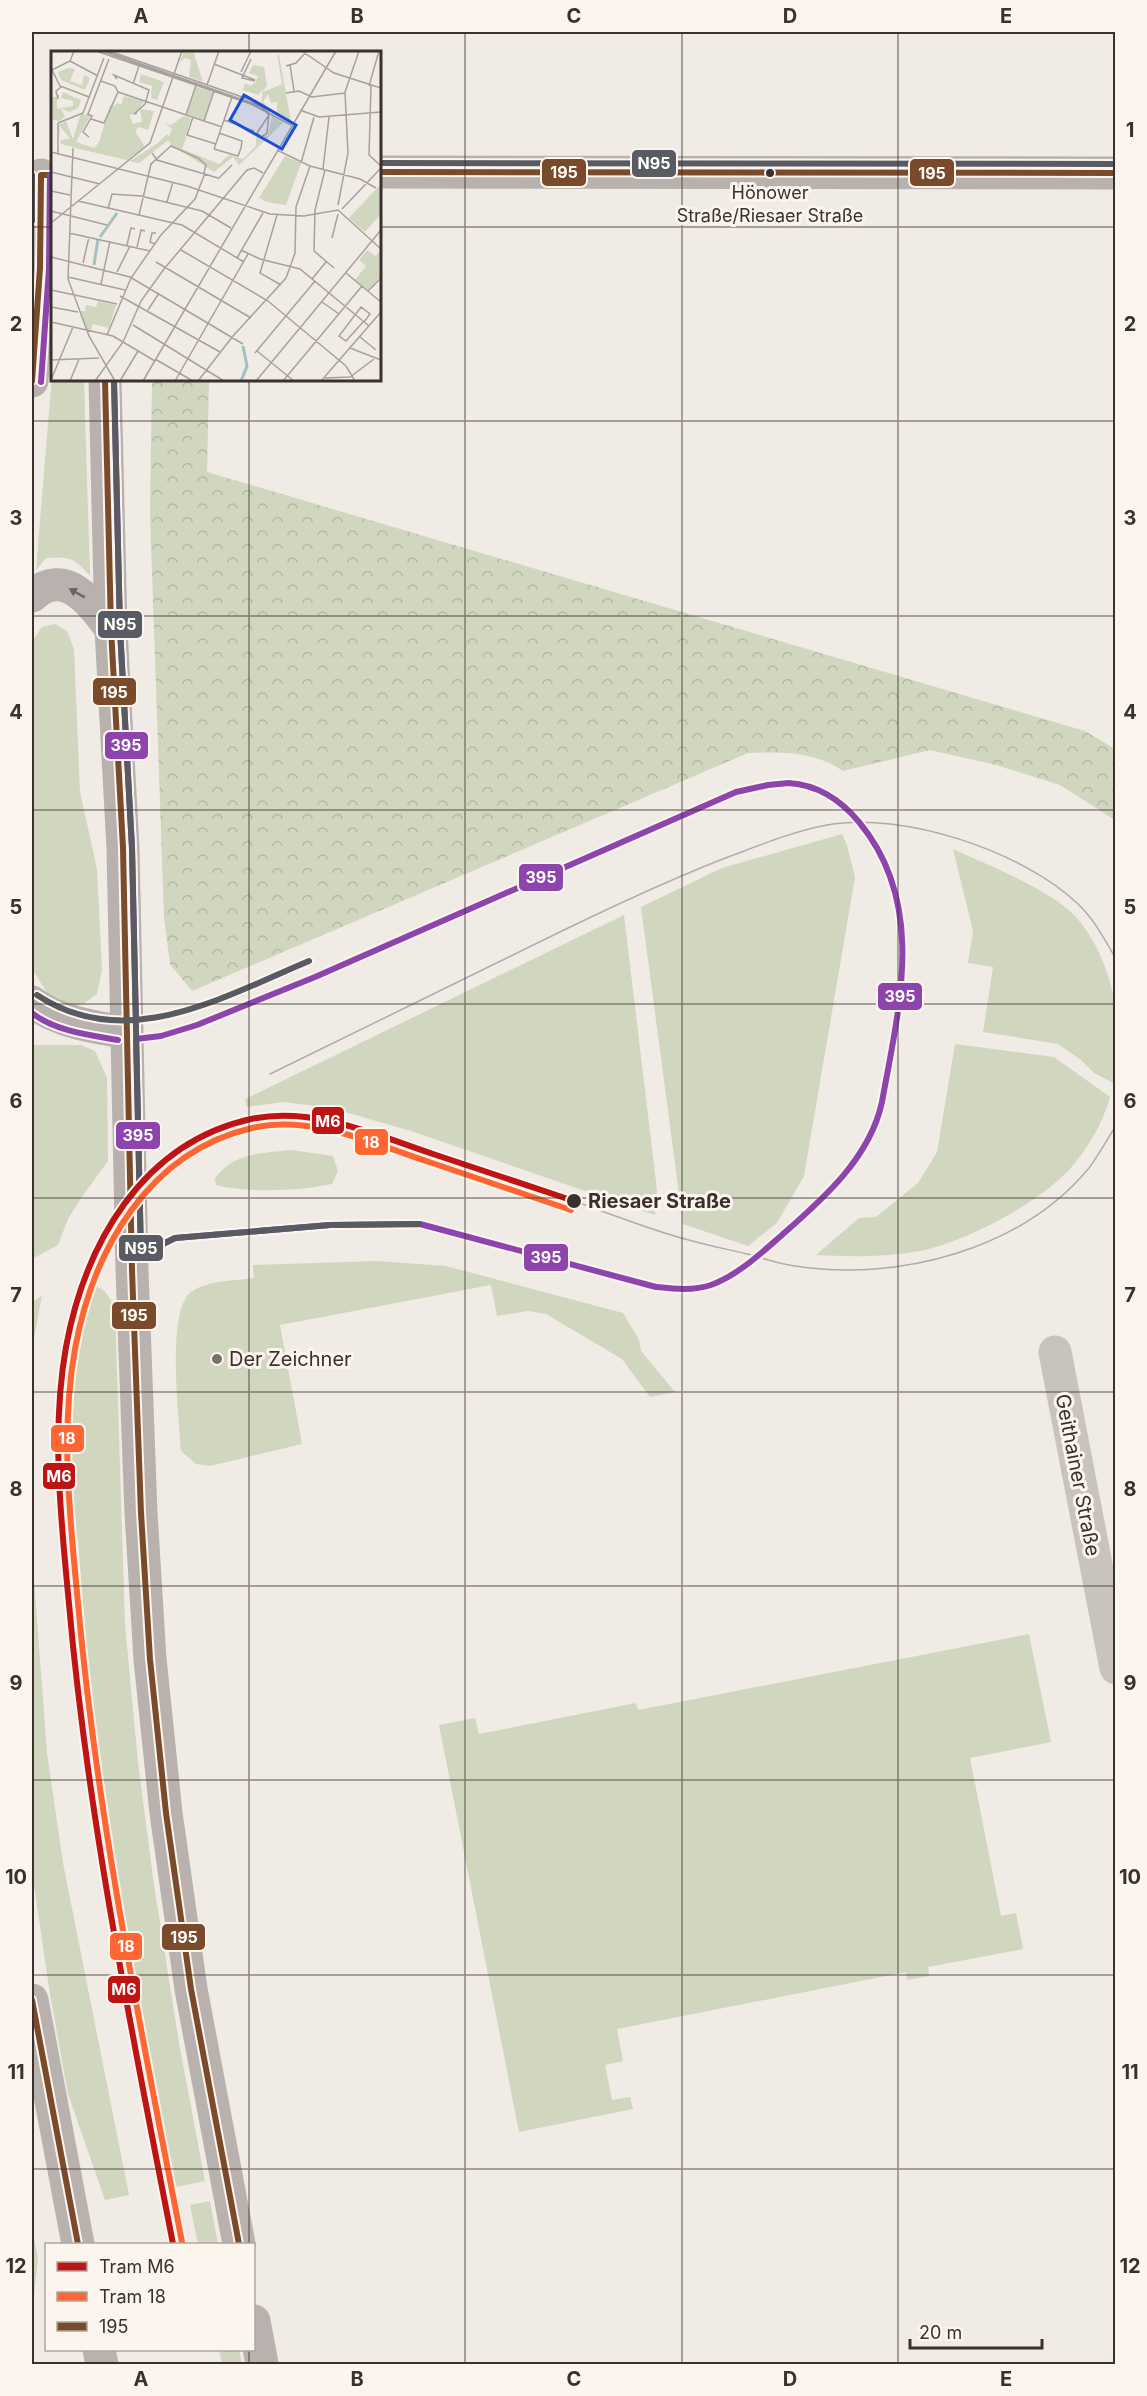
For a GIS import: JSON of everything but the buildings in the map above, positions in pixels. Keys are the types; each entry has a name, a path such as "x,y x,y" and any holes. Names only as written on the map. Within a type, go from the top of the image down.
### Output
{"main road":[{"path":"381,172 1116,173"},
{"path":"32,381 40,268 42,175"},
{"path":"105,381 111,629 123,848 125,1032 141,1513 150,1659 166,1813 190,1989 239,2243"},
{"path":"32,596 48,585 63,586 76,591 92,602 111,629"},
{"path":"32,1002 46,1013 87,1026 125,1032"},
{"path":"32,2000 78,2243"},
{"path":"255,2326 262,2364"}],"street":[{"name":"Geithainer Straße","path":"1055,1352 1116,1668"}],"green space":[{"path":"52,381 84,381 90,576 76,562 60,557 46,558 36,570"},
{"path":"152,381 209,381 207,472 1085,731 1115,749 1115,820 1060,785 996,765 930,750 843,771 832,764 809,756 785,753 748,753 192,991 170,964 164,918 150,514"},
{"path":"55,624 67,631 74,649 80,792 97,869 102,970 97,994 83,1004 74,1006 48,994 32,969 34,820 32,641 42,627"},
{"path":"842,834 855,877 804,1176 777,1223 748,1246 683,1224 641,907 722,868"},
{"path":"953,849 1033,886 1062,905 1082,924 1096,946 1113,994 1117,1025 1115,1084 1094,1073 1081,1060 1058,1044 983,1032 993,967 968,963 973,931"},
{"path":"624,915 657,1190 655,1215 411,1131 331,1108 283,1102 247,1107 245,1099"},
{"path":"955,1044 1054,1057 1110,1097 1103,1117 1087,1146 1067,1172 1037,1197 999,1220 958,1239 920,1251 895,1254 816,1255 859,1218 876,1217 918,1183 937,1152"},
{"path":"32,1045 81,1045 95,1051 107,1078 108,1161 68,1219 58,1245 32,1259"},
{"path":"291,1150 333,1156 338,1171 332,1184 274,1190 229,1188 216,1185 215,1179 222,1170 239,1159"},
{"path":"377,1261 446,1266 623,1313 639,1340 641,1351 675,1392 650,1397 622,1359 546,1314 528,1311 497,1316 491,1285 280,1325 302,1444 210,1466 196,1464 181,1451 176,1342 183,1303 191,1292 213,1283 254,1278 253,1265"},
{"path":"92,1286 104,1291 115,1310 125,1625 138,1762 154,1885 179,2043 205,2181 176,2187 106,1827 92,1721 78,1539 73,1525 73,1405 79,1345"},
{"path":"42,1296 32,1349 32,1302"},
{"path":"32,1552 47,1753 63,1863 129,2195 105,2200 68,2094 32,1872"},
{"path":"1029,1634 1051,1742 970,1758 1001,1916 1016,1913 1023,1949 928,1967 929,1976 907,1980 906,1972 617,2029 623,2061 605,2065 612,2100 630,2097 633,2109 519,2132 439,1725 475,1718 479,1734 636,1703 638,1710"},
{"path":"210,2201 218,2243 198,2243 190,2205"},
{"path":"32,2227 38,2258 32,2316"},
{"path":"219,2351 239,2351 242,2364 222,2364"}],"tram line":[{"path":"270,1074 650,890 714,862 769,842 827,825 857,822 890,824 960,839 994,852 1026,867 1078,904 1094,923 1116,959"},
{"name":"M6","path":"173,2243 99,1846 77,1685 63,1540 58,1443 61,1379 75,1309 88,1271 104,1236 125,1203 150,1175 179,1150 213,1131 251,1119 298,1116 344,1124 574,1201"},
{"name":"18","path":"182,2242 108,1844 86,1683 72,1540 67,1444 70,1380 84,1312 96,1276 111,1242 131,1210 155,1182 183,1159 215,1140 252,1128 275,1125 321,1128 367,1140 571,1210"},
{"path":"574,1201 671,1235 789,1265 834,1270 875,1269 915,1264 955,1254 993,1239 1029,1220 1061,1196 1089,1168 1116,1126"}],"transit line":[{"name":"N95","path":"381,163 1116,164"},
{"name":"195","path":"381,172 1116,173"},
{"name":"N95","path":"32,175 32,221"},
{"name":"195","path":"32,381 40,268 41,175 51,175"},
{"name":"395","path":"41,382 49,269 50,175"},
{"name":"195","path":"105,381 111,629 123,848 132,1270 141,1513 150,1659 166,1813 191,1989 239,2243"},
{"name":"395","path":"114,381 120,629 132,848 136,1021"},
{"name":"N95","path":"114,381 120,629 132,848 141,1255 175,1238 330,1225 419,1224"},
{"name":"395","path":"789,783 819,790 844,806 859,822 880,854 894,887 901,922 900,993 882,1102 867,1141 856,1159 828,1192 748,1263 721,1281 704,1287 684,1289 656,1287 420,1224 330,1225 175,1238 141,1255 136,1039 161,1036 197,1025 315,977 736,792 789,783"},
{"name":"N95","path":"37,995 71,1012 105,1020 139,1020 174,1014 209,1003 309,961"},
{"name":"395","path":"32,1013 62,1028 118,1040"},
{"name":"195","path":"32,2000 78,2243"}],"place":[{"name":"Hönower Straße/Riesaer Straße","path":"770,173"},
{"name":"Riesaer Straße","path":"574,1201"},
{"name":"Der Zeichner","path":"217,1359"}]}
